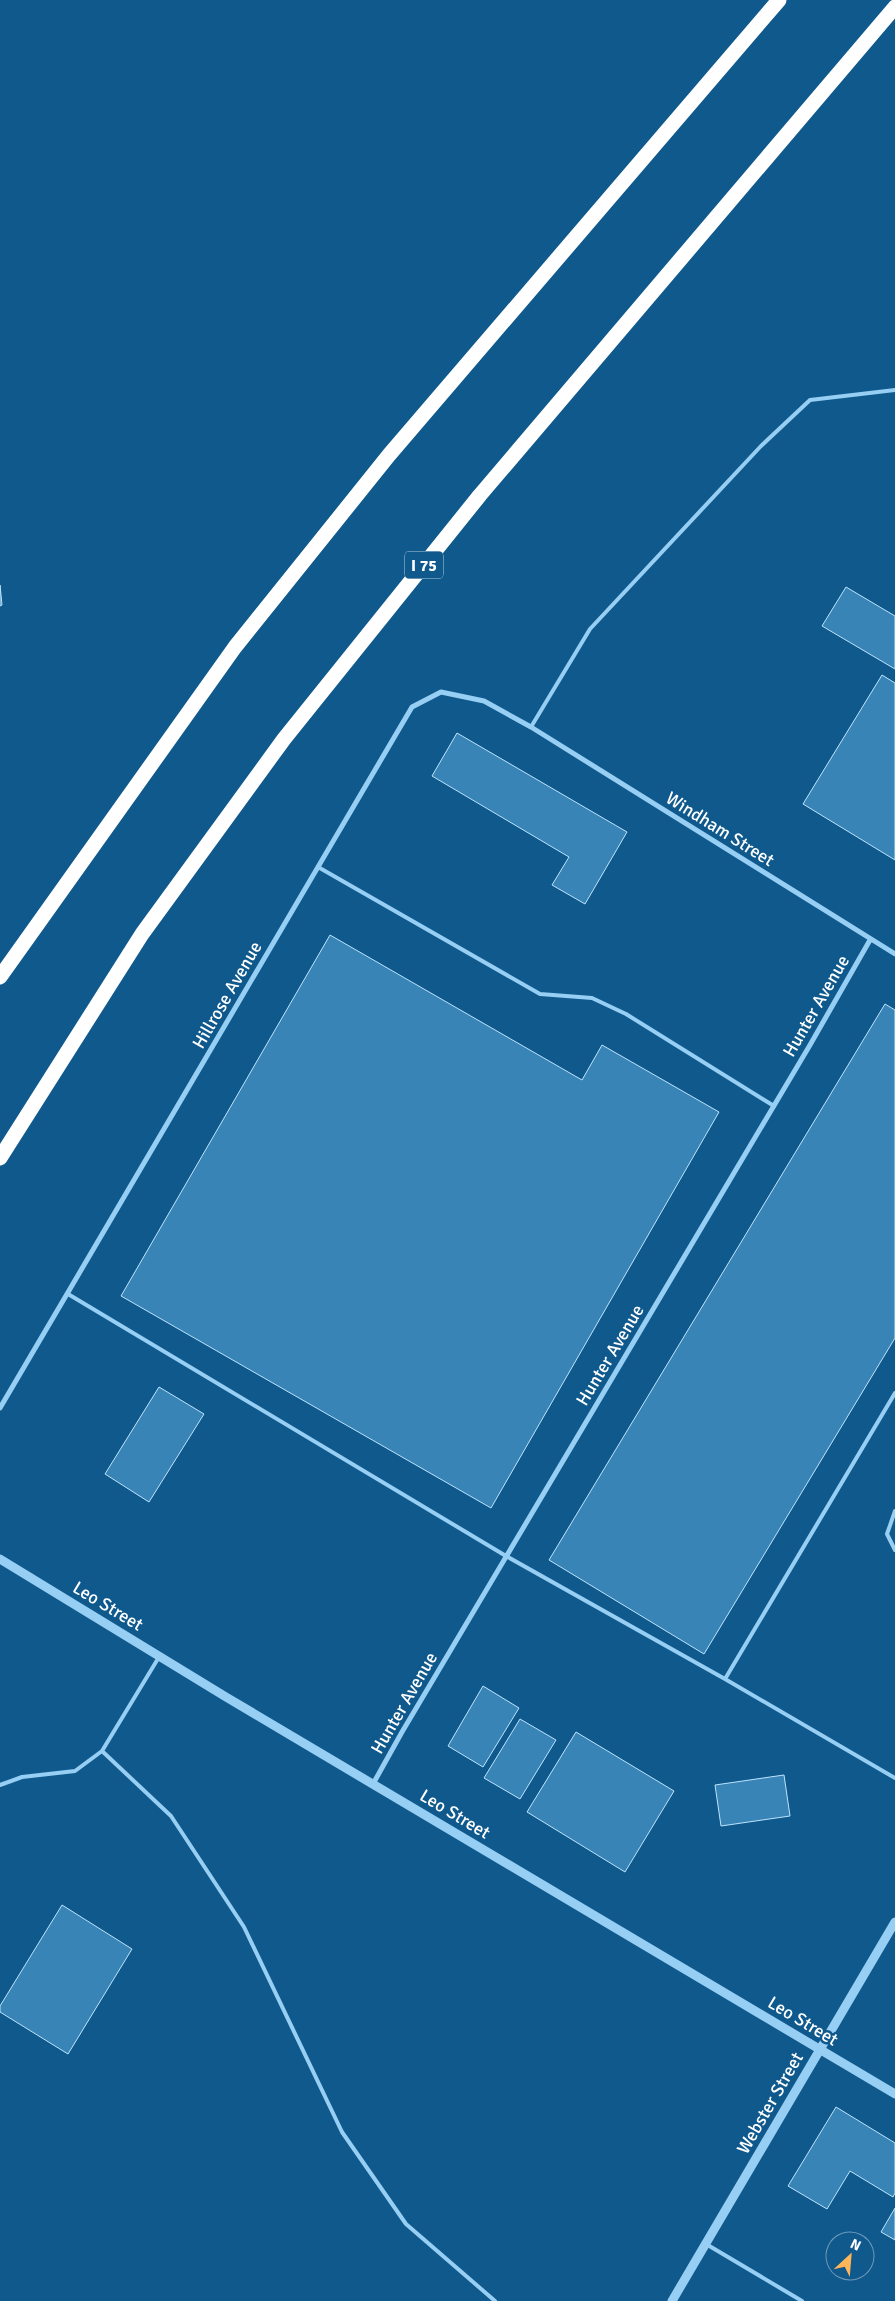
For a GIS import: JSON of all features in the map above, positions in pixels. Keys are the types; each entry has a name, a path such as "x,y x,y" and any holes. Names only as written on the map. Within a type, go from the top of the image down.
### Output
{"highway":[{"path":"0,977 235,647 389,455 779,0"},
{"name":"I 75","path":"0,1158 142,934 284,739 480,495 895,7"},
{"path":"871,35 895,17"}],"street":[{"name":"Hillrose Avenue","path":"0,1408 412,707 441,692 484,701 530,727"},
{"name":"Windham Street","path":"530,727 895,954"},
{"name":"Hunter Avenue","path":"373,1784 506,1556 774,1106 870,940"},
{"name":"Leo Street","path":"0,1559 373,1784 895,2094"},
{"name":"Webster Street","path":"672,2301 895,1922"}],"lane":[{"path":"530,727 590,629 761,446 803,406 810,400 895,390"},
{"path":"318,867 540,994 592,998 626,1014 774,1106"},
{"path":"68,1294 506,1556 726,1679 895,1778"},
{"path":"726,1679 895,1393"},
{"path":"895,1511 888,1534 895,1550"},
{"path":"0,1785 22,1777 75,1771 102,1751 160,1656"},
{"path":"102,1751 171,1816 244,1927 342,2132 406,2224 495,2301"},
{"path":"706,2244 802,2301"}],"building":[{"path":"0,585 2,605 0,606"},
{"path":"846,587 895,616 895,669 822,626"},
{"path":"882,675 895,683 895,860 803,804"},
{"path":"457,733 627,832 585,904 552,885 569,857 432,776"},
{"path":"330,935 582,1080 602,1045 719,1112 491,1508 121,1296"},
{"path":"885,1004 895,1010 895,1338 704,1654 549,1560"},
{"path":"159,1387 204,1414 149,1502 105,1474"},
{"path":"483,1686 519,1708 483,1767 448,1746"},
{"path":"520,1719 556,1740 520,1799 484,1778"},
{"path":"576,1732 674,1791 625,1872 527,1812"},
{"path":"784,1775 790,1816 721,1826 715,1785"},
{"path":"62,1905 132,1949 68,2054 0,2012 0,2006"},
{"path":"836,2107 895,2143 895,2193 893,2197 850,2171 827,2209 788,2186"},
{"path":"895,2208 895,2240 881,2232"}]}
